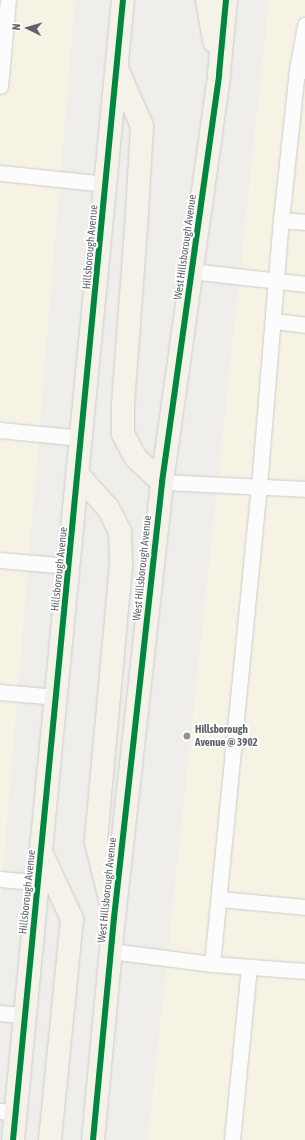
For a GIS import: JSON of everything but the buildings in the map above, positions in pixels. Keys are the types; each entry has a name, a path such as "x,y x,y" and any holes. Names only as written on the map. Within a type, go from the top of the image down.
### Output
{"main road":[{"name":"Hillsborough Avenue","path":"13,1140 8,1112 25,1015 57,697 123,0"},
{"path":"207,0 219,74"},
{"name":"West Hillsborough Avenue","path":"92,1140 114,918 162,482 219,74 226,0"},
{"path":"117,68 142,126 123,405 124,434 136,458 162,482"},
{"path":"78,475 108,508 120,532 121,565 96,842 114,918"},
{"path":"41,853 72,919 50,1140"}],"lane":[{"path":"0,86 8,0"},
{"path":"212,964 259,486 274,321 281,220 301,70 305,25"},
{"path":"0,173 106,184"},
{"path":"281,220 305,222"},
{"path":"191,271 305,284"},
{"path":"274,321 305,324"},
{"path":"0,430 82,438"},
{"path":"162,482 305,489"},
{"path":"0,560 69,566"},
{"path":"0,692 57,697"},
{"path":"0,879 38,882"},
{"path":"219,899 305,908"},
{"path":"111,951 212,964 305,971"},
{"path":"232,1140 249,967"},
{"path":"0,1012 25,1015"}],"shaded area":[{"path":"0,0 75,0 0,904"},
{"path":"269,0 305,0 305,1140 148,1140"}],"cycle path":[{"path":"13,1140 123,0"},
{"path":"93,1140 114,918 162,482 219,74 226,0"}],"place":[{"name":"Hillsborough Avenue @ 3902","path":"187,736"}]}
